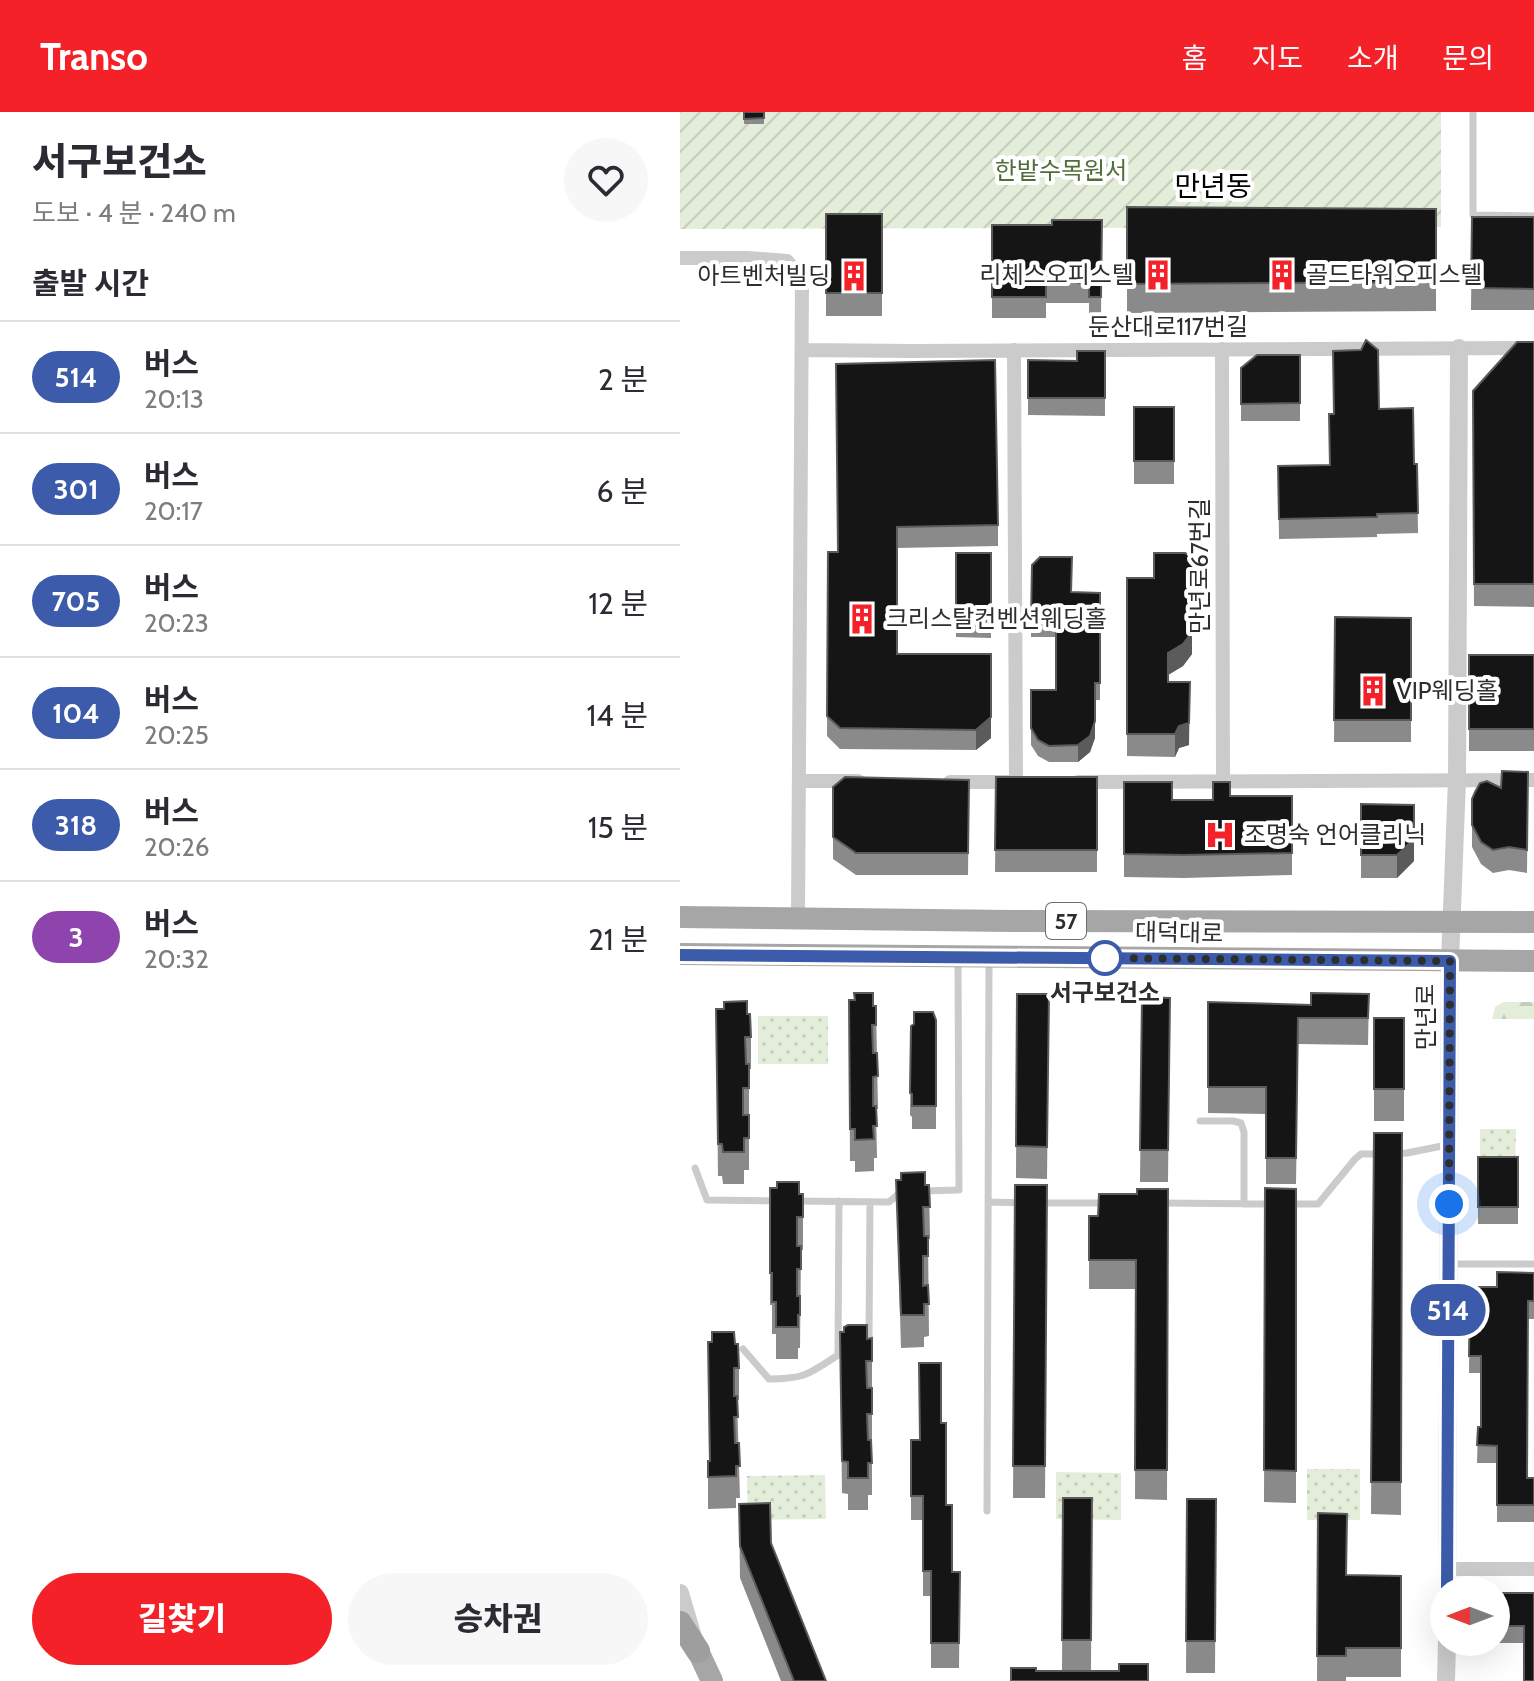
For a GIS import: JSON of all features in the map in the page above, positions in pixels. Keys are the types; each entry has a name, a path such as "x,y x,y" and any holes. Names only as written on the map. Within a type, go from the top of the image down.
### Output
{"highway":[{"path":"680,1623 698,1651"}],"main road":[{"name":"대덕대로","path":"680,917 1534,922"},
{"name":"대덕대로","path":"680,954 1534,961"},
{"path":"698,1651 712,1681"}],"street":[{"path":"680,258 787,261 802,279 798,918"},
{"name":"만년로","path":"1447,1576 1450,961 1457,780 1459,348"},
{"name":"둔산대로117번길","path":"802,350 1534,348"},
{"name":"만년로67번길","path":"1222,349 1223,782"},
{"path":"1014,350 1016,782"},
{"path":"1063,782 1534,780"},
{"path":"799,781 879,781"},
{"path":"940,782 1032,782"},
{"path":"1447,1569 1534,1569"},
{"path":"680,1593 698,1651"},
{"path":"1446,1681 1447,1656"}],"lane":[{"path":"1473,112 1473,215 1534,216"},
{"path":"695,1168 707,1200 889,1202 901,1191 959,1190 958,957"},
{"path":"987,1511 989,957"},
{"path":"1200,1121 1241,1123 1244,1132 1244,1204"},
{"path":"1148,1203 1318,1204 1361,1154 1407,1153 1449,1144"},
{"path":"838,1355 839,1201"},
{"path":"743,1349 769,1379 792,1379 809,1375 869,1339 870,1202"},
{"path":"988,1202 1117,1203"},
{"path":"1449,1264 1534,1264"}],"green space":[{"name":"한밭수목원서","path":"680,112 1441,112 1441,227 680,229"},
{"path":"1504,1002 1534,1002 1534,1019 1492,1019 1495,1007"},
{"path":"758,1016 828,1016 828,1064 758,1064"},
{"path":"1480,1129 1516,1129 1515,1171 1480,1171"},
{"path":"1307,1469 1360,1469 1360,1520 1307,1520"},
{"path":"1056,1472 1121,1473 1121,1520 1056,1519"},
{"path":"825,1475 826,1519 748,1520 747,1476"}],"building":[{"path":"744,112 764,112 764,118 744,119"},
{"path":"1127,207 1436,209 1436,282 1127,284"},
{"name":"아트벤처빌딩","path":"826,214 882,214 882,293 826,293"},
{"path":"1472,217 1534,217 1534,289 1471,288"},
{"path":"1052,220 1102,220 1101,297 1089,297 1089,283 1046,283 1046,297 992,297 992,225 1052,225"},
{"path":"1366,340 1378,350 1379,409 1413,408 1418,513 1279,519 1278,466 1330,465 1329,414 1334,414 1333,351 1361,350"},
{"path":"1517,342 1534,342 1534,584 1474,584 1473,391"},
{"path":"1077,351 1105,351 1105,398 1028,398 1028,360 1077,361"},
{"path":"1257,355 1300,355 1300,403 1241,404 1241,368"},
{"path":"995,360 998,525 897,527 897,654 991,654 991,717 976,730 840,728 827,716 828,552 838,552 836,364"},
{"path":"1134,407 1174,407 1174,461 1134,461"},
{"path":"956,553 991,553 991,615 956,615"},
{"path":"1154,553 1185,553 1194,557 1200,567 1200,605 1191,605 1192,632 1183,644 1168,653 1168,682 1190,682 1189,723 1179,726 1175,734 1127,734 1127,578 1154,578"},
{"path":"1040,557 1072,557 1071,592 1100,593 1100,683 1095,683 1095,721 1090,736 1078,745 1049,746 1038,740 1031,728 1031,690 1056,690 1056,620 1031,620 1032,565"},
{"name":"VIP웨딩홀","path":"1335,617 1411,618 1411,720 1334,720"},
{"path":"1469,655 1534,655 1534,729 1469,729"},
{"path":"1502,771 1528,772 1527,850 1509,847 1493,850 1481,842 1472,825 1472,799 1480,783 1487,781 1501,788"},
{"path":"845,777 969,780 968,853 856,853 833,837 833,787"},
{"path":"996,777 1097,777 1097,850 995,850"},
{"path":"1124,782 1172,782 1172,800 1213,800 1213,782 1230,782 1230,796 1292,796 1292,853 1124,854"},
{"path":"1361,804 1414,805 1414,839 1397,855 1361,855"},
{"path":"854,993 873,993 873,1006 876,1006 876,1025 872,1025 878,1076 873,1077 877,1126 873,1126 874,1139 855,1140 855,1129 850,1129 849,1000 855,1000"},
{"path":"1311,993 1369,994 1368,1018 1298,1018 1296,1158 1266,1158 1266,1087 1208,1087 1208,1002 1311,1005"},
{"path":"1017,994 1049,994 1047,1147 1016,1146"},
{"path":"1142,997 1170,998 1168,1150 1140,1150"},
{"path":"747,1001 751,1037 745,1037 749,1088 743,1088 743,1115 749,1115 749,1138 744,1138 744,1152 723,1152 722,1144 718,1144 716,1009 724,1009 724,1002"},
{"path":"914,1012 933,1012 936,1020 936,1106 912,1106 911,1026 914,1024"},
{"path":"1374,1018 1404,1018 1404,1089 1374,1089"},
{"path":"1374,1133 1402,1133 1401,1482 1371,1482"},
{"path":"1478,1157 1518,1157 1518,1207 1478,1207"},
{"path":"925,1172 930,1207 923,1207 928,1256 923,1256 923,1286 928,1285 929,1304 924,1304 924,1315 901,1315 896,1180 901,1180 901,1173"},
{"path":"777,1182 799,1182 799,1194 803,1194 803,1217 797,1217 797,1246 801,1246 801,1269 797,1269 797,1296 800,1296 798,1327 776,1327 776,1302 772,1302 770,1188 777,1188"},
{"path":"1015,1185 1047,1185 1045,1466 1013,1466"},
{"path":"1265,1188 1296,1189 1296,1471 1264,1470"},
{"path":"1137,1189 1168,1189 1167,1470 1135,1470 1136,1260 1089,1260 1089,1216 1098,1216 1099,1194 1137,1194"},
{"path":"1497,1272 1534,1273 1534,1301 1528,1301 1527,1478 1534,1478 1534,1505 1497,1505 1497,1446 1477,1445 1478,1427 1481,1427 1481,1356 1469,1356 1470,1287 1497,1287"},
{"path":"867,1325 867,1339 872,1338 872,1361 866,1361 867,1388 872,1388 872,1414 867,1414 872,1463 868,1463 868,1478 848,1478 848,1462 842,1461 840,1332 844,1332 844,1327"},
{"path":"712,1332 734,1332 735,1344 738,1344 739,1368 734,1368 734,1396 737,1396 738,1417 734,1417 740,1466 736,1466 736,1476 708,1477 708,1342 712,1342"},
{"path":"919,1363 941,1363 941,1423 946,1423 946,1505 952,1505 952,1572 960,1572 959,1643 931,1643 931,1571 923,1571 923,1496 911,1496 911,1440 920,1440"},
{"path":"1063,1498 1092,1498 1091,1640 1062,1640"},
{"path":"1187,1499 1216,1499 1215,1641 1186,1641"},
{"path":"770,1503 771,1543 826,1681 794,1681 740,1546 739,1504"},
{"path":"1318,1513 1347,1514 1346,1575 1401,1576 1401,1648 1346,1648 1346,1656 1317,1656"},
{"path":"1510,1593 1534,1593 1534,1681 1524,1681 1524,1626 1510,1626"},
{"path":"1119,1664 1148,1664 1148,1681 1011,1681 1011,1668 1119,1671"}],"bus line":[{"name":"514","path":"680,955 1450,961 1447,1576"}],"place":[{"name":"리체스오피스텔","path":"1158,275"},
{"name":"골드타워오피스텔","path":"1282,275"},
{"name":"아트벤처빌딩","path":"854,276"},
{"name":"크리스탈컨벤션웨딩홀","path":"862,619"},
{"name":"VIP웨딩홀","path":"1373,691"},
{"name":"조명숙 언어클리닉","path":"1220,835"},
{"name":"서구보건소","path":"1105,958"}],"district":[{"name":"만년동","path":"1213,186"}],"route":[{"path":"1105,958 1450,961 1449,1204"}]}
